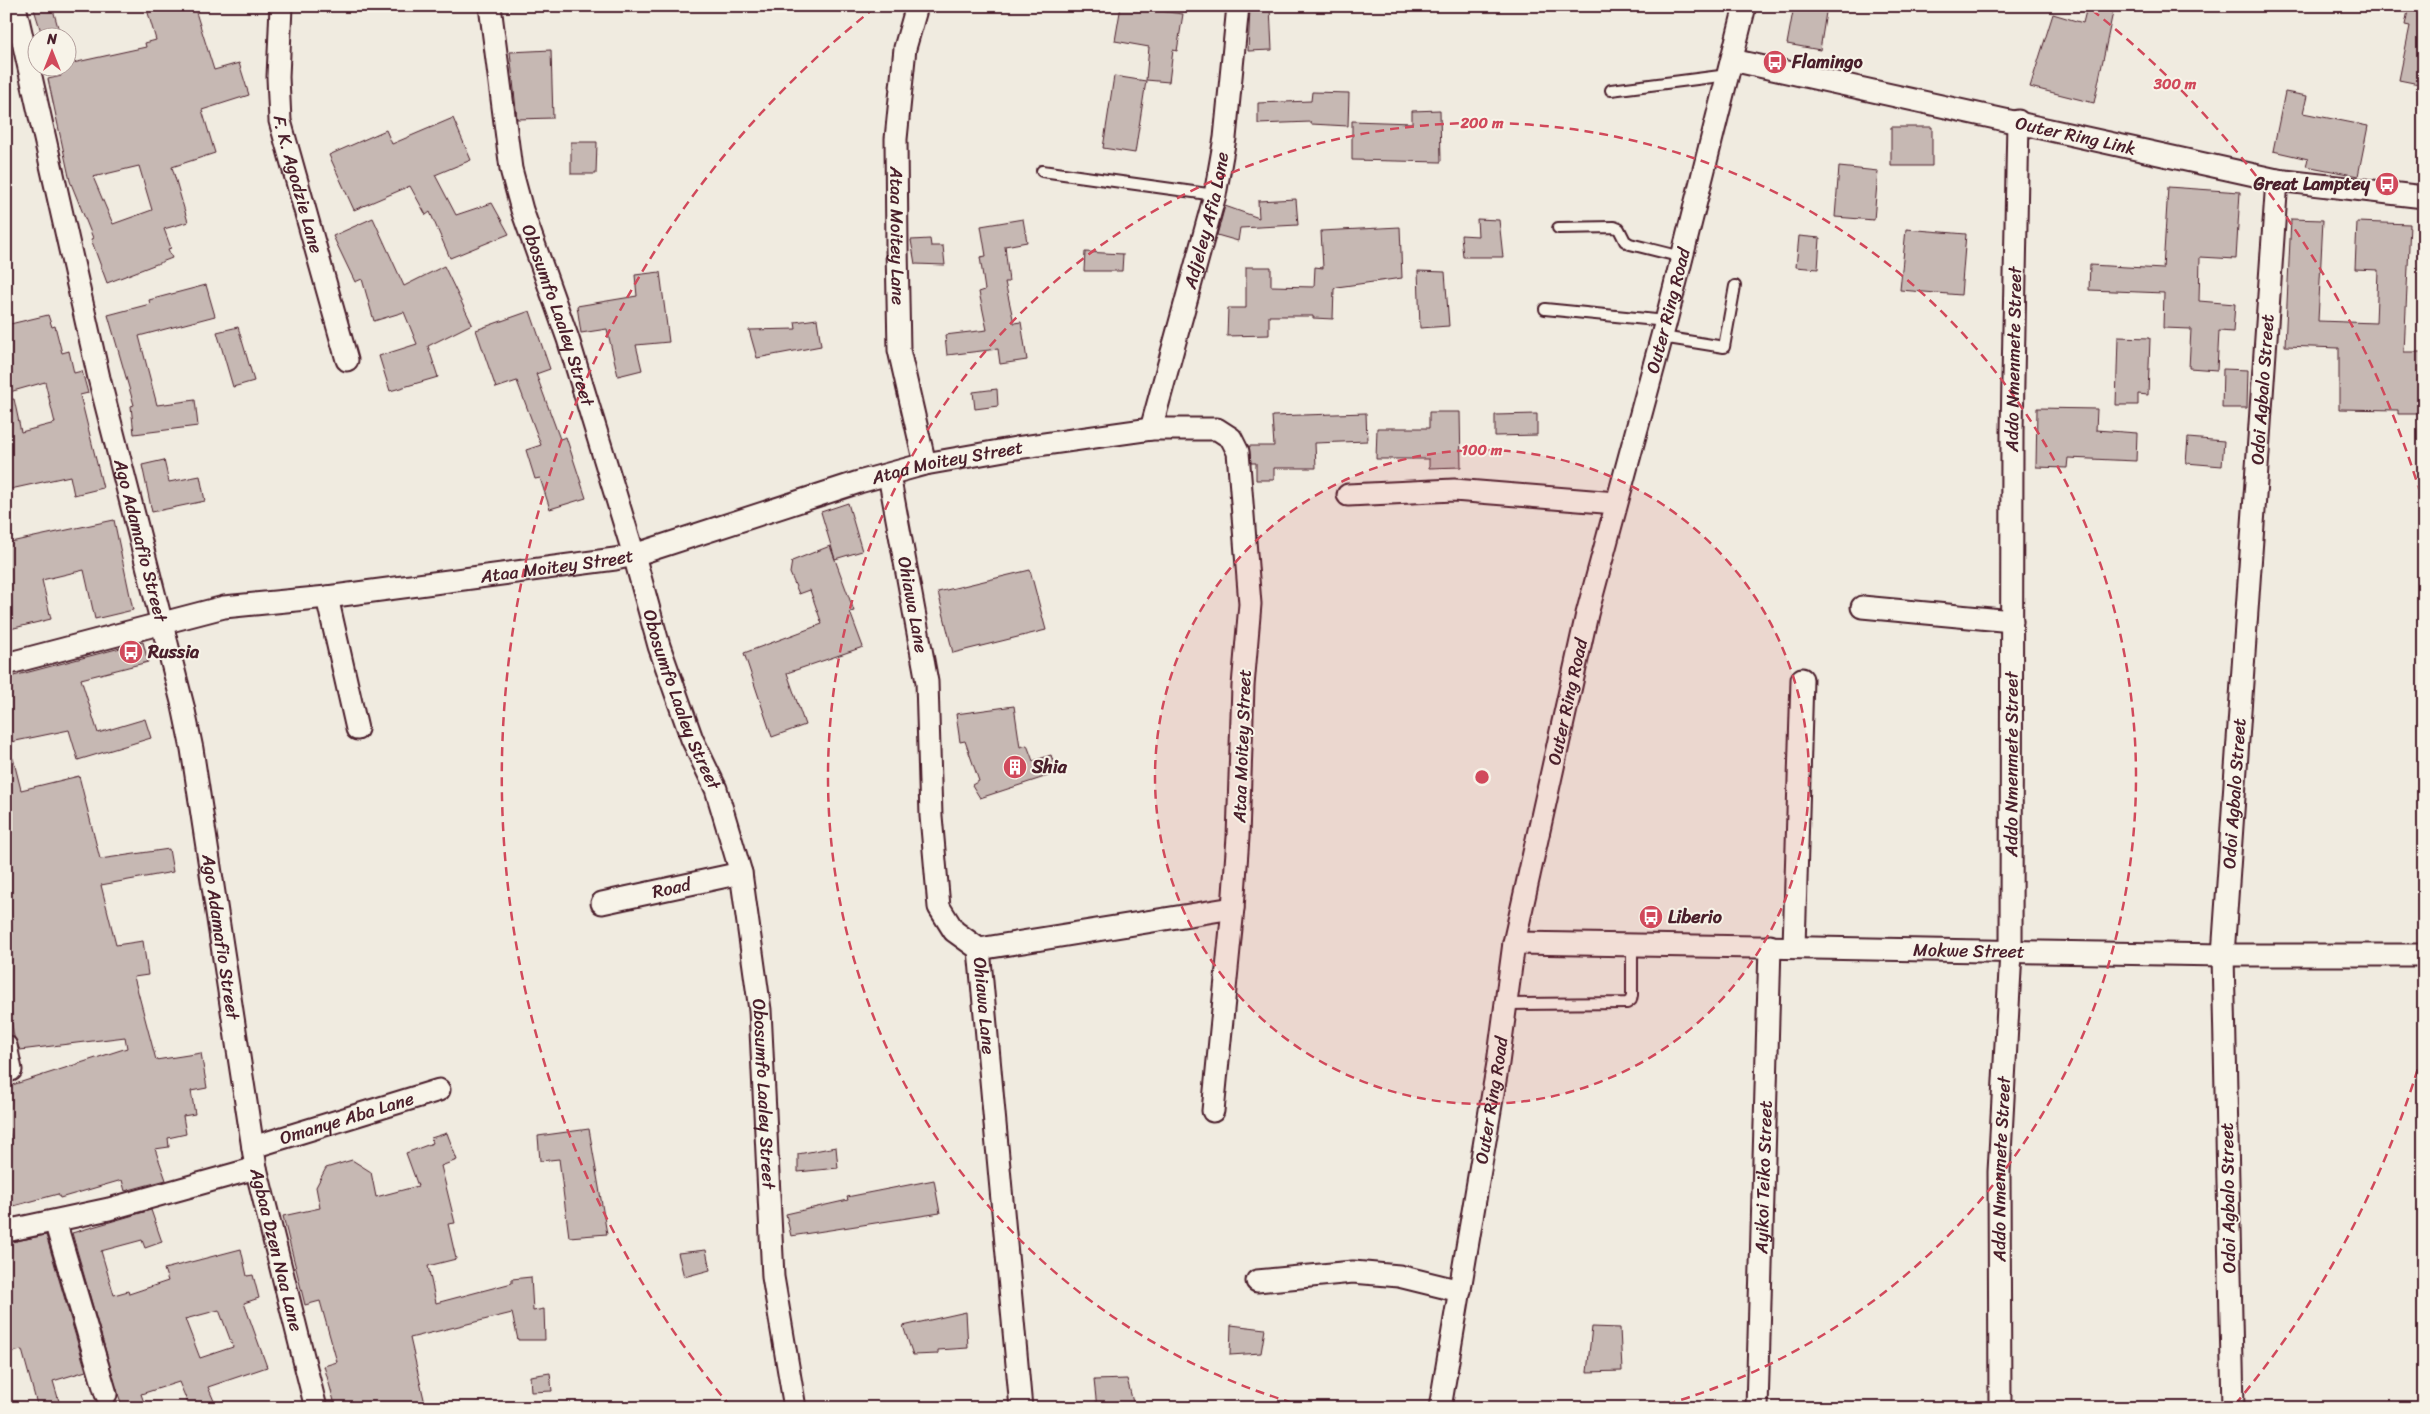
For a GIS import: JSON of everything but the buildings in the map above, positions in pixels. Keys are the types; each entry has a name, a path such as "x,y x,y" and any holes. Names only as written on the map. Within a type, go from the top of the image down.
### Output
{"street":[{"name":"Ago Adamafio Street","path":"14,6 99,378 162,622 192,749 256,1168"},
{"name":"F. K. Agodzie Lane","path":"281,6 278,77 280,121 347,360"},
{"name":"Obosumfo Laaley Street","path":"490,6 511,169 522,210 568,339 634,555 659,646 692,739 716,789 741,874 760,1010 773,1277 795,1408"},
{"name":"Ataa Moitey Lane","path":"917,6 905,48 896,139 897,257 899,350 925,464"},
{"name":"Adjeley Afia Lane","path":"1151,429 1215,195 1225,138 1238,6"},
{"name":"Outer Ring Road","path":"1440,1408 1506,1004 1514,943 1587,614 1664,329 1745,6"},
{"name":"Outer Ring Link","path":"1730,67 2018,121 2277,180 2424,197"},
{"name":"Addo Nmenmete Street","path":"2000,1408 1999,1172 2011,952 2012,621 2018,121"},
{"name":"Odoi Agbalo Street","path":"2233,1408 2223,955 2277,180"},
{"name":"Ataa Moitey Street","path":"6,664 224,607 327,597 634,555 859,482 925,464 1016,448 1151,429 1217,429 1231,438 1238,452 1250,604 1242,686 1238,837 1233,908 1213,1111"},
{"name":"Ohiawa Lane","path":"889,475 927,682 931,816 940,907 954,931 978,949 1021,1408"},
{"path":"1348,496 1454,490 1616,503"},
{"path":"327,597 357,729"},
{"path":"1862,607 2012,621"},
{"path":"1794,947 1802,679"},
{"name":"Road","path":"602,903 741,874"},
{"path":"978,949 1233,908"},
{"name":"Mokwe Street","path":"1514,943 2223,955 2424,955"},
{"name":"Ayikoi Teiko Street","path":"1757,1408 1770,946"},
{"path":"6,1046 11,1070"},
{"name":"Omanye Aba Lane","path":"253,1147 439,1090"},
{"name":"Agbaa Dzen Naa Lane","path":"6,1231 109,1208 256,1168 316,1408"},
{"path":"55,1221 106,1394"},
{"path":"1257,1281 1353,1272 1399,1276 1460,1290"}],"lane":[{"path":"1611,90 1730,67"},
{"path":"1042,171 1215,195"},
{"path":"1558,228 1614,227 1620,229 1624,241 1630,244 1682,257"},
{"path":"1545,309 1664,329 1724,347 1735,286"},
{"path":"1506,1004 1627,1003 1631,1000 1632,994 1632,944"}],"place":[{"name":"Flamingo","path":"1775,62"},
{"name":"Great Lamptey","path":"2387,184"},
{"name":"Russia","path":"131,652"},
{"name":"Shia","path":"1015,767"},
{"name":"Liberio","path":"1651,917"}]}
